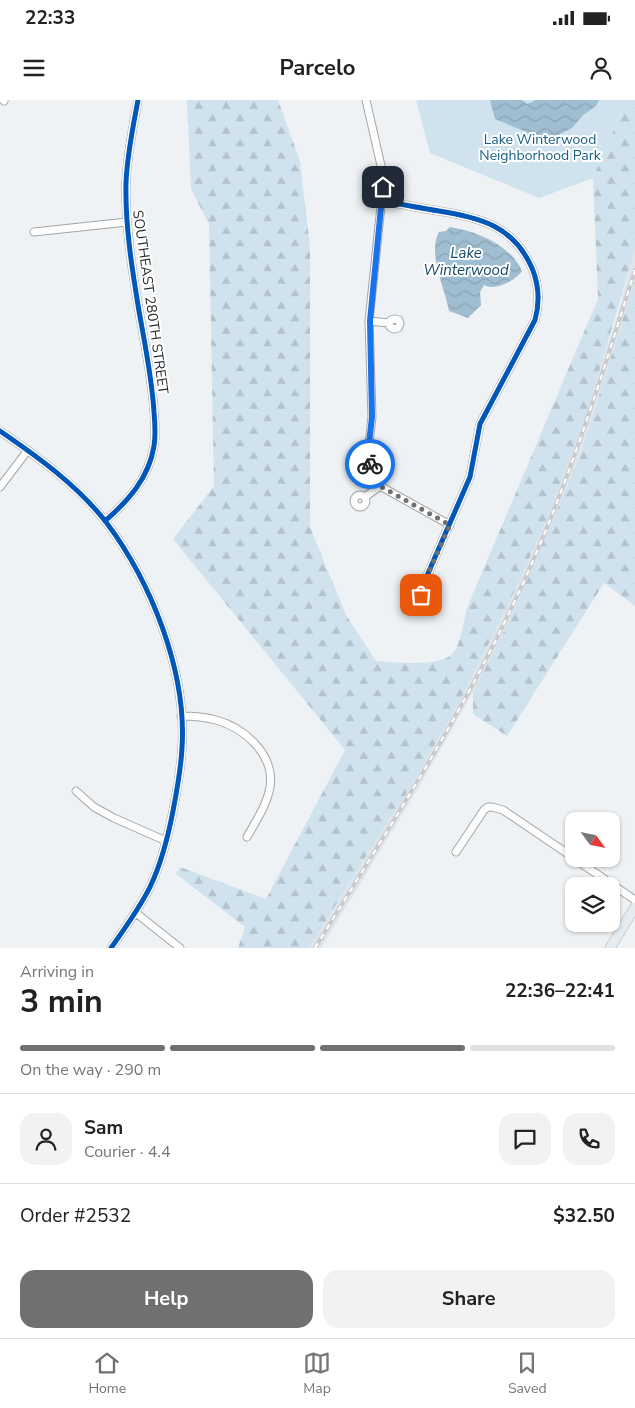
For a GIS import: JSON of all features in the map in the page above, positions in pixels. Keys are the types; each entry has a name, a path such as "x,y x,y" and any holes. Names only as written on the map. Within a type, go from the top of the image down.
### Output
{"main road":[{"path":"610,948 635,907"}],"street":[{"name":"SOUTHEAST 280TH STREET","path":"105,521 122,505 141,480 151,461 155,435 153,390 136,294 127,222 126,181 138,100"},
{"path":"366,100 382,170 382,201 370,321 372,417 368,452 371,470 380,486 450,525"},
{"path":"382,201 471,216 495,225 514,240 523,251 534,272 538,288 538,308 535,320 480,424 470,477 419,594"},
{"path":"34,232 127,222"},
{"path":"370,321 389,323"},
{"path":"0,431 28,450 70,484 105,521 131,559 151,599 167,639 176,678 181,716 182,746 178,782 166,841 150,886 136,913 111,948"},
{"path":"0,486 28,450"},
{"path":"365,497 380,486"},
{"path":"181,716 216,720 229,724 254,742 262,752 268,764 269,788 265,804 247,837"},
{"path":"76,791 101,810 166,841"},
{"path":"456,852 484,810 488,807 507,813 565,852"},
{"path":"589,868 635,900"},
{"path":"136,913 180,948"}],"shaded area":[{"path":"635,250 635,279 581,454 510,619 473,692 419,787 321,948 309,948 410,788 461,699 509,603 603,358 616,320"}],"green space":[{"path":"187,100 278,100 300,161 310,247 310,527 346,615 376,661 420,663 443,659 451,655 456,649 467,608 598,299 593,178 627,100 635,100 635,250 585,419 546,521 509,603 461,699 410,788 309,948 238,948 245,927 176,874 180,867 266,899 345,750 173,539 214,486 209,224 191,189"},
{"name":"Lake Winterwood Neighborhood Park","path":"416,100 627,100 593,178 539,198 430,153"},
{"path":"635,279 635,606 604,583 507,736 473,714 473,692 510,619 581,454"}],"water":[{"path":"490,100 522,100 527,104 534,100 599,100 596,106 582,116 572,128 549,140 538,140 524,131 495,119"},
{"name":"Lake Winterwood","path":"450,227 471,232 492,241 510,254 522,271 505,284 492,287 484,285 480,292 481,305 468,318 449,311 438,271 435,250 436,240 439,232 446,231"}],"railway":[{"path":"315,948 422,774 472,685 518,594 568,474 635,270"}],"cycle path":[{"path":"105,521 122,505 142,479 151,458 155,438 152,387 134,279 127,215 126,183 130,141 138,100"},
{"path":"382,201 468,217 494,226 505,233 524,253 532,268 538,294 535,320 480,424 470,477 419,594"},
{"path":"0,431 43,461 70,484 106,522 138,572 151,600 163,629 179,689 182,748 180,772 171,821 158,869 150,887 137,911 111,948"}],"way so far":[{"path":"370,464 371,470 380,486 450,525 419,594 421,595"}],"route":[{"path":"370,464 368,452 372,417 369,350 370,321 383,187"}]}
